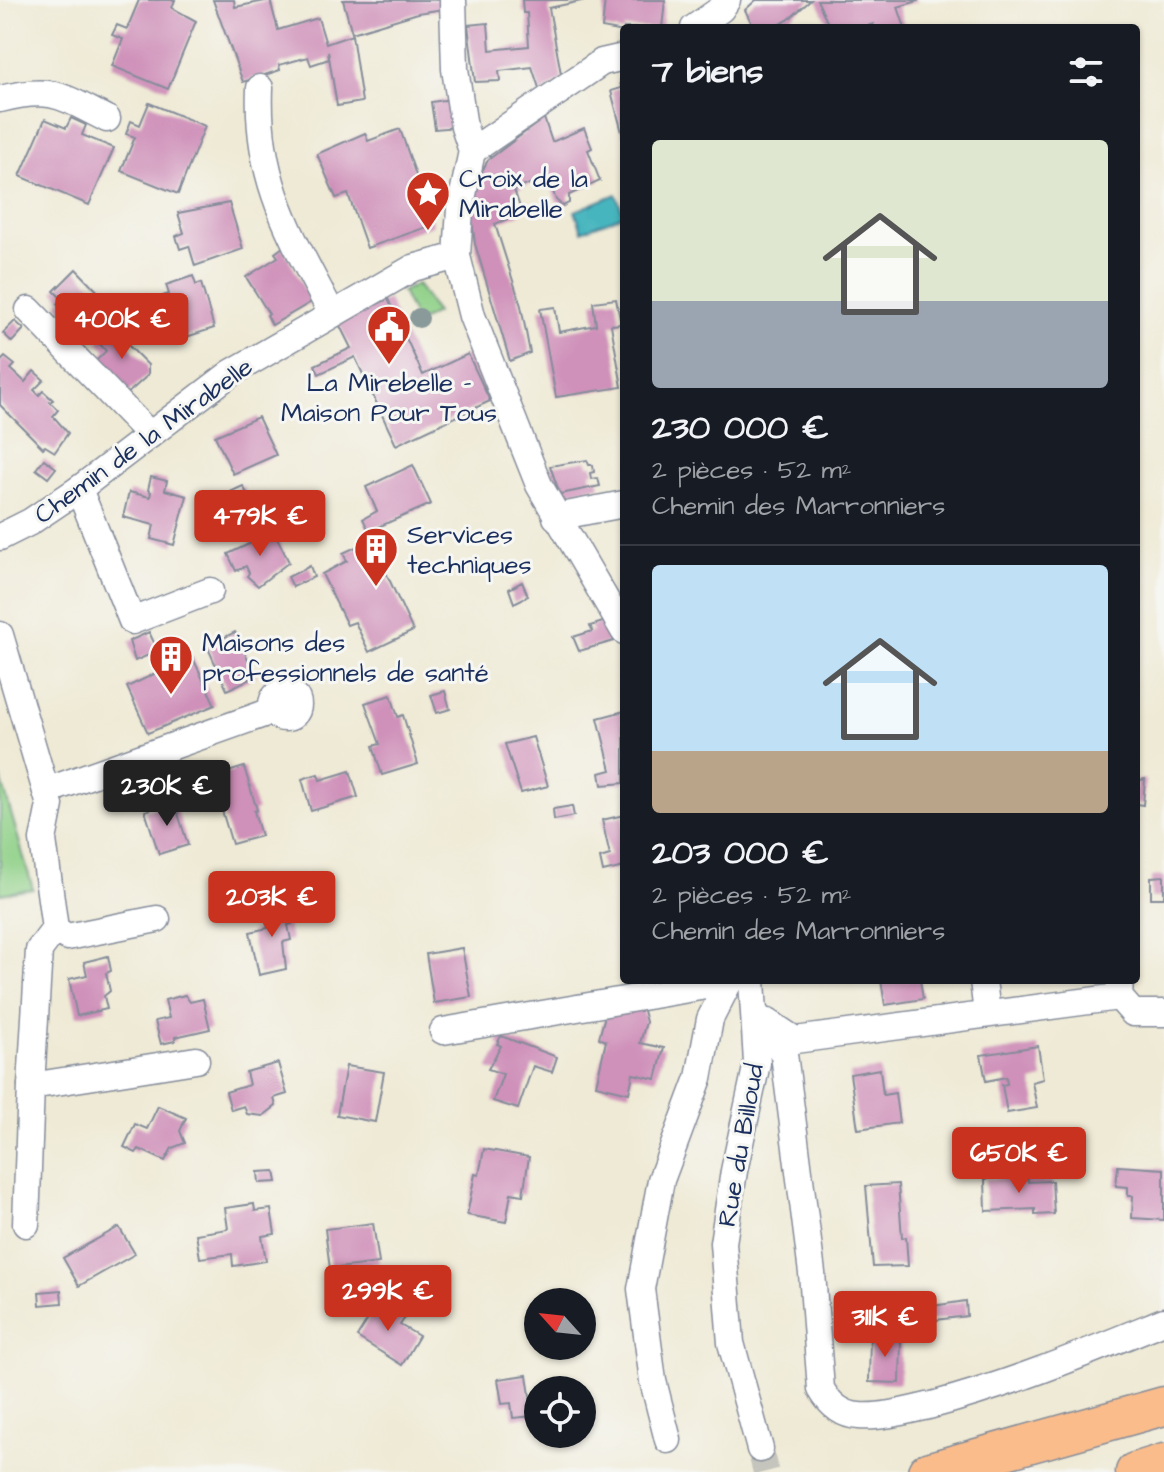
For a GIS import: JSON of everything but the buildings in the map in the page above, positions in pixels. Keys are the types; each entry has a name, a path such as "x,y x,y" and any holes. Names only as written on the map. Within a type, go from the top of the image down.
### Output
{"highway":[{"path":"927,1472 1164,1406"},
{"path":"1135,1472 1164,1463"}],"street":[{"path":"453,0 455,69 464,127 472,151 460,209 457,256 472,316 539,485 620,624"},
{"path":"700,24 721,9 727,0"},
{"path":"472,151 602,62 620,58"},
{"path":"260,88 259,118 267,173 282,219 332,314"},
{"path":"0,99 35,91 59,95 107,119"},
{"name":"Chemin de la Mirabelle","path":"0,537 30,522 79,489 231,373 413,268 457,256"},
{"path":"29,310 150,435"},
{"path":"79,489 132,621 210,591"},
{"path":"556,517 620,505"},
{"path":"0,635 50,805 43,840 55,929 39,950 26,1224"},
{"path":"46,791 272,711"},
{"path":"55,929 67,937 157,919"},
{"path":"443,1031 719,984"},
{"path":"668,1440 653,1381 641,1289 661,1180 699,1078 710,1019 735,984"},
{"name":"Rue du Billoud","path":"739,984 755,1013 757,1063 734,1171 723,1243 731,1343 760,1449"},
{"path":"983,984 987,1014"},
{"path":"755,1013 795,1040 987,1014 1120,988 1133,1013 1164,1013"},
{"path":"755,1013 784,1054 812,1273 821,1389 829,1403 857,1416 909,1410 1057,1365 1164,1321"},
{"path":"31,1086 196,1060"}],"green space":[{"path":"417,284 436,313 417,323 402,292"},
{"path":"0,775 33,889 0,894"}],"water":[{"path":"616,194 620,204 620,217 582,231 575,211"}],"tunnel":[{"path":"760,1449 766,1472"}],"place":[{"name":"Croix de la Mirabelle","path":"428,232"},
{"name":"La Mirebelle - Maison Pour Tous","path":"389,366"},
{"name":"Services techniques","path":"376,588"},
{"name":"Maisons des professionnels de santé","path":"171,696"}]}
